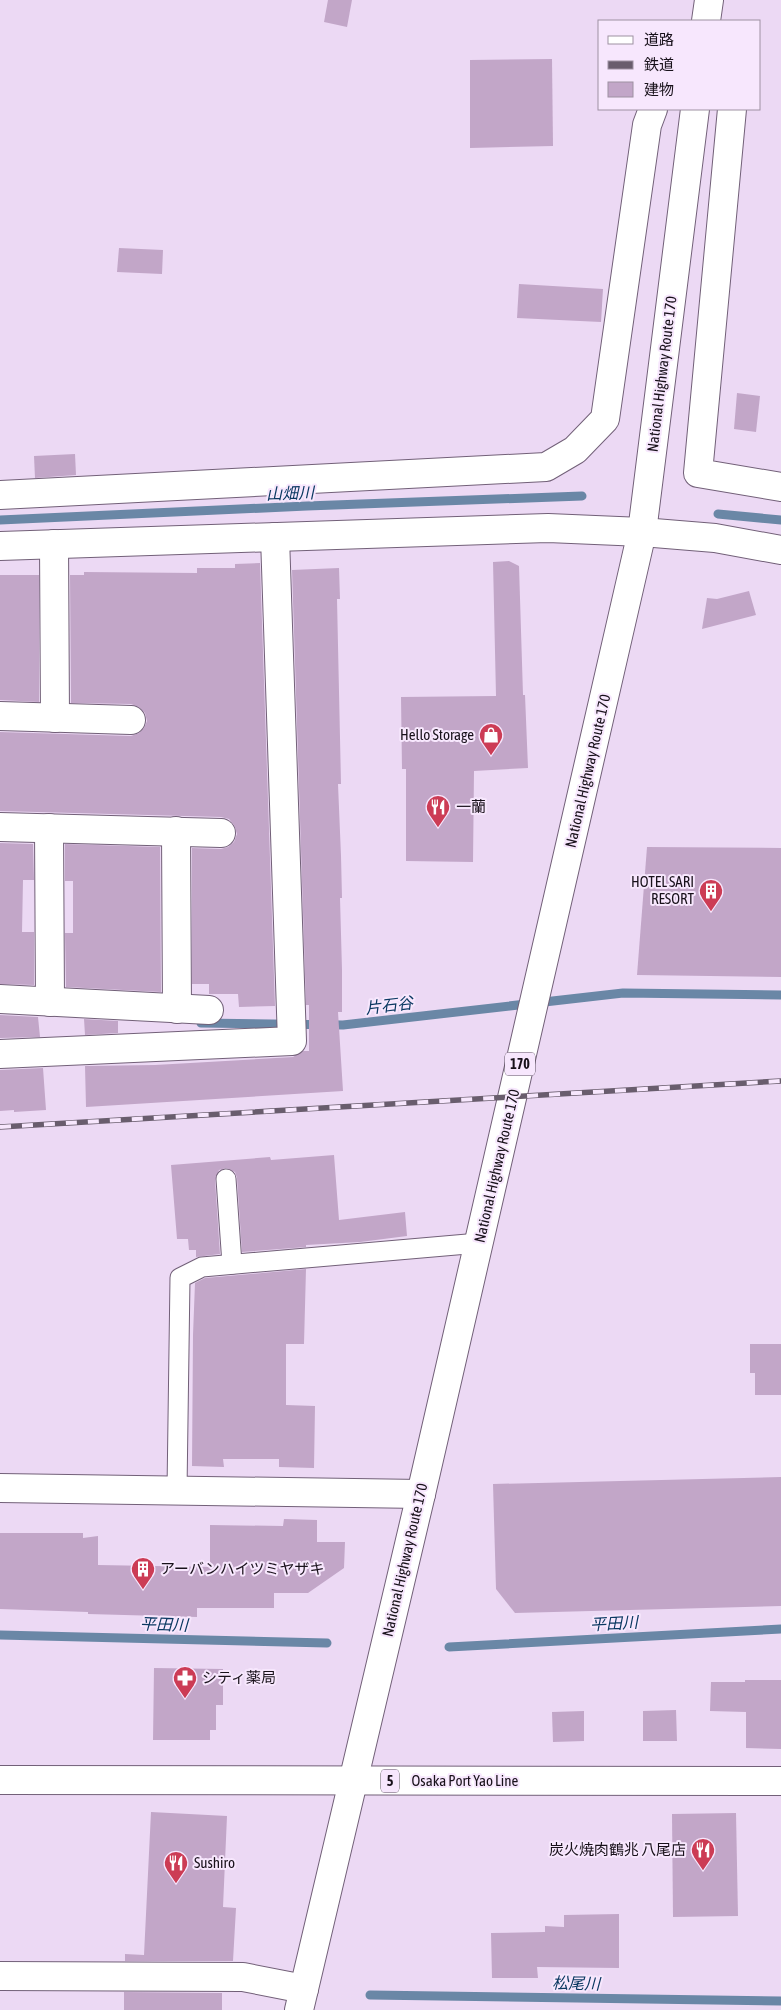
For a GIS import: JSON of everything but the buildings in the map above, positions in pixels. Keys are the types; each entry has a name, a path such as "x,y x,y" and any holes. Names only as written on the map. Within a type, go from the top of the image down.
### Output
{"main road":[{"path":"695,20 709,0"},
{"path":"706,20 709,0"},
{"path":"709,0 718,20"},
{"path":"0,495 546,467 575,450 605,419 647,125 653,110"},
{"name":"National Highway Route 170","path":"301,2000 421,1494 642,532 695,110"},
{"path":"732,110 698,473 781,487"},
{"path":"0,546 548,528 642,532 715,538 781,550"},
{"path":"0,1054 292,1041 275,537"},
{"path":"54,544 55,718"},
{"path":"0,716 131,720"},
{"path":"0,826 221,833"},
{"path":"49,828 50,1002"},
{"path":"176,831 177,1008"},
{"path":"0,999 209,1010"},
{"path":"0,1488 421,1494"},
{"name":"Osaka Port Yao Line","path":"0,1780 781,1781"},
{"path":"0,1976 242,1977 301,2000"}],"lane":[{"path":"226,1179 232,1264"},
{"path":"177,1490 180,1278 202,1267 479,1243"}],"waterway":[{"name":"山畑川","path":"0,520 582,496"},
{"name":"山畑川","path":"718,514 781,520"},
{"name":"片石谷","path":"201,1023 343,1025 623,993 781,995"},
{"name":"平田川","path":"449,1647 781,1629"},
{"name":"平田川","path":"0,1635 327,1643"},
{"name":"松尾川","path":"370,1995 781,2001"}],"railway":[{"path":"0,1127 781,1081"}],"place":[{"name":"Hello Storage","path":"491,756"},
{"name":"一蘭","path":"438,828"},
{"name":"HOTEL SARI RESORT","path":"711,912"},
{"name":"アーバンハイツミヤザキ","path":"143,1590"},
{"name":"シティ薬局","path":"185,1699"},
{"name":"炭火焼肉鶴兆 八尾店","path":"703,1871"},
{"name":"Sushiro","path":"176,1884"}]}
